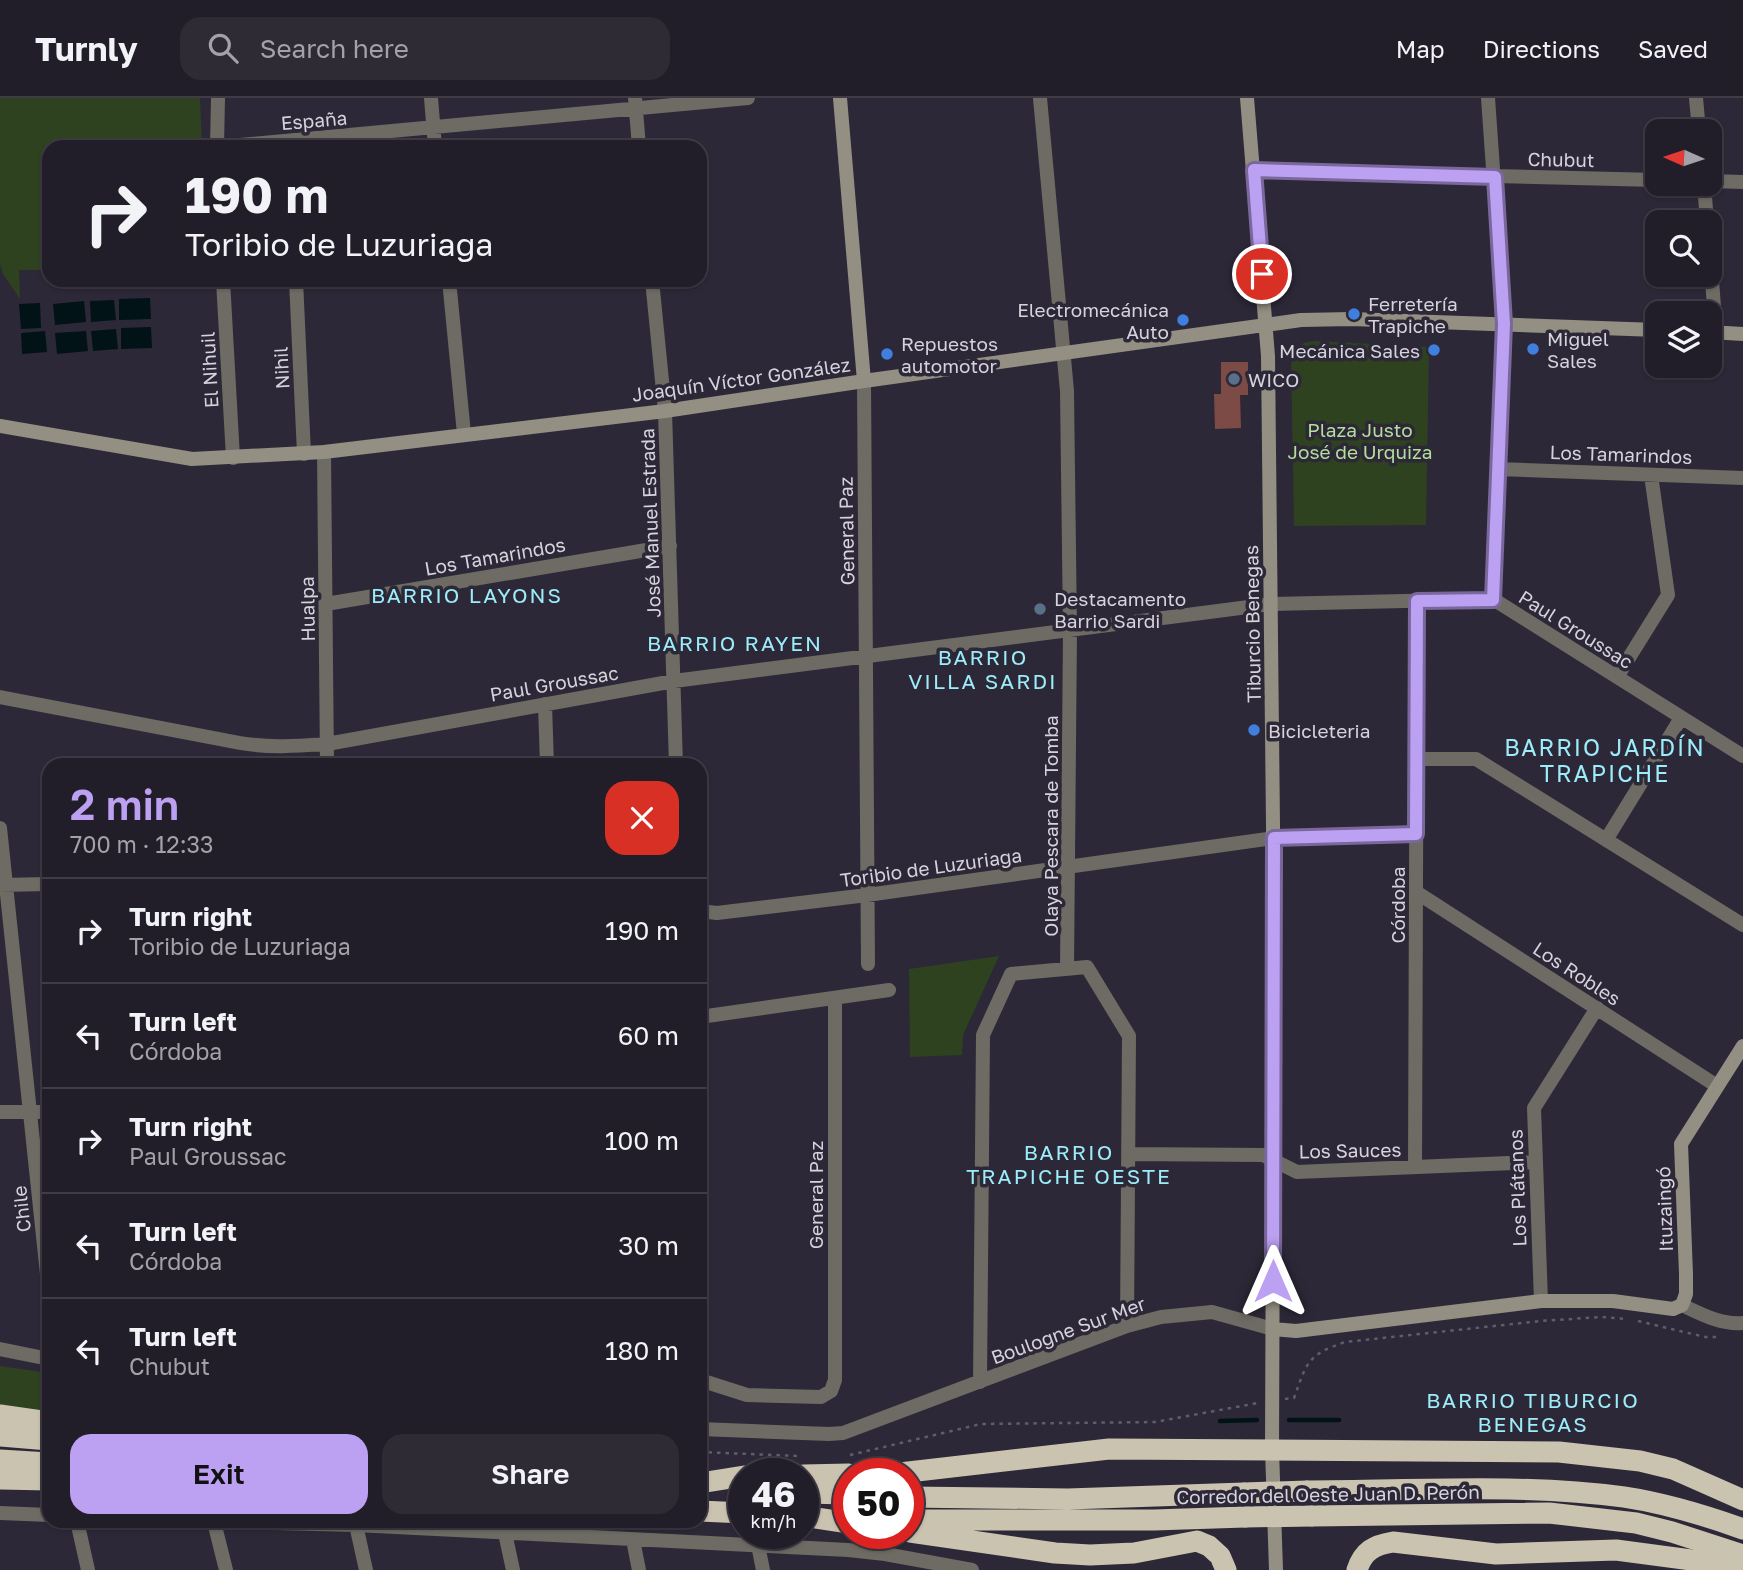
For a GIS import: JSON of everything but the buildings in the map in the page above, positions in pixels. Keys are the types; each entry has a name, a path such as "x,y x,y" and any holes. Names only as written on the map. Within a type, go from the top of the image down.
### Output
{"highway":[{"path":"0,1415 42,1421"},
{"path":"0,1436 42,1439"},
{"path":"924,1470 1109,1448 1559,1452 1606,1456 1673,1469 1743,1500"},
{"path":"0,1460 42,1463"},
{"path":"0,1479 42,1480"},
{"path":"707,1484 728,1479"},
{"path":"707,1486 728,1488"},
{"name":"Corredor del Oeste Juan D. Perón","path":"924,1497 1068,1499 1307,1491 1505,1489 1582,1492 1663,1504 1743,1529"},
{"path":"707,1511 728,1512"},
{"name":"Corredor del Oeste Juan D. Perón","path":"924,1520 1141,1520 1535,1513 1607,1518 1672,1532 1743,1555"},
{"path":"924,1533 1055,1553 1090,1555 1134,1553 1197,1541 1209,1546 1220,1556 1226,1570"},
{"path":"1357,1570 1366,1552 1379,1544 1393,1542 1496,1554 1616,1550 1743,1569"}],"main road":[{"name":"General Paz","path":"840,98 864,381"},
{"name":"Tiburcio Benegas","path":"1247,98 1266,326 1272,604 1272,1449 1276,1570"},
{"name":"Joaquín Víctor González","path":"0,426 192,459 304,454 665,411 1318,319 1645,330"},
{"path":"1722,333 1743,334"},
{"name":"Ituzaingó","path":"1682,1305 1686,1294 1686,1274 1681,1144 1743,1046"},
{"name":"Boulogne Sur Mer","path":"1273,1329 1296,1331 1541,1301 1613,1301 1673,1309 1682,1305"}],"street":[{"path":"218,98 218,140"},
{"path":"431,98 434,140"},
{"name":"España","path":"326,140 635,103 748,98"},
{"name":"Olaya Pescara de Tomba","path":"1040,98 1059,306 1066,354 1070,631 1068,969"},
{"path":"1488,98 1504,324 1493,600"},
{"path":"1696,98 1698,119"},
{"path":"635,103 638,140"},
{"name":"Chubut","path":"1254,170 1645,180"},
{"path":"1722,181 1743,182"},
{"name":"El Nihuil","path":"223,287 233,458"},
{"name":"Nihil","path":"296,287 304,454"},
{"path":"450,287 464,434"},
{"name":"José Manuel Estrada","path":"653,287 665,411 676,758"},
{"name":"General Paz","path":"864,381 868,964"},
{"name":"Hualpa","path":"324,452 327,758"},
{"name":"Los Tamarindos","path":"1498,469 1743,478"},
{"path":"1617,677 1668,595 1651,475"},
{"name":"Los Tamarindos","path":"326,604 670,546"},
{"name":"Paul Groussac","path":"0,697 256,746 327,744 674,681 1272,604 1493,600 1743,757"},
{"name":"Córdoba","path":"1415,1167 1417,601"},
{"path":"545,704 547,758"},
{"path":"1606,840 1681,718"},
{"path":"1417,759 1476,759 1743,925"},
{"name":"Chile","path":"0,828 3,885 42,1226"},
{"name":"Toribio de Luzuriaga","path":"707,912 717,913 867,895 1274,838 1416,834"},
{"path":"3,885 42,884"},
{"name":"Los Robles","path":"1416,892 1717,1086"},
{"path":"980,1382 983,1035 1011,974 1087,967 1129,1036 1127,1326"},
{"path":"707,1016 889,990"},
{"name":"General Paz","path":"707,1382 747,1395 821,1397 831,1391 835,1380 835,998"},
{"name":"Los Plátanos","path":"1541,1301 1534,1108 1597,1008"},
{"path":"0,1112 42,1112"},
{"name":"Los Sauces","path":"1128,1154 1251,1154 1274,1159 1286,1169 1297,1172 1535,1162"},
{"name":"Boulogne Sur Mer","path":"1682,1305 1704,1316 1737,1324"},
{"name":"Boulogne Sur Mer","path":"707,1429 844,1433 1127,1326 1178,1314 1212,1312 1273,1329"},
{"path":"0,1349 42,1358"},
{"path":"0,1513 42,1515"},
{"path":"79,1528 88,1570"},
{"path":"216,1528 226,1570"},
{"path":"357,1528 366,1570"},
{"path":"406,1528 728,1544"},
{"path":"505,1534 513,1570"},
{"path":"633,1540 639,1570"},
{"path":"759,1549 763,1570"},
{"path":"815,1549 886,1554 972,1570"},
{"path":"886,1554 889,1570"}],"path":[{"path":"868,1458 981,1424 1155,1422 1294,1398 1308,1361 1321,1350 1345,1342 1601,1317 1635,1320 1705,1337 1731,1336 1737,1324"},
{"path":"707,1453 747,1458"}],"green space":[{"path":"0,98 200,98 202,140 42,140 42,270 19,270 20,299 3,274 0,264"},
{"name":"Plaza Justo José de Urquiza","path":"1316,341 1429,347 1426,525 1294,526 1291,354 1301,344"},
{"path":"999,956 963,1035 962,1055 910,1057 909,969"},
{"path":"0,1366 42,1372 42,1415 0,1409"}],"shaded area":[{"path":"150,298 151,319 119,320 119,299"},
{"path":"114,300 116,320 91,322 90,301"},
{"path":"84,301 86,322 55,325 53,304"},
{"path":"40,303 41,328 21,329 19,304"},
{"path":"151,327 152,348 121,349 121,328"},
{"path":"116,329 118,349 93,351 91,331"},
{"path":"45,331 47,352 22,354 21,333"},
{"path":"86,331 88,351 57,354 55,333"}],"waterway":[{"path":"1220,1421 1257,1420"},
{"path":"1289,1420 1339,1420"}],"place":[{"name":"Ferretería Trapiche","path":"1354,314"},
{"name":"Electromecánica Auto","path":"1183,320"},
{"name":"Miguel Sales","path":"1533,349"},
{"name":"Mecánica Sales","path":"1434,350"},
{"name":"Repuestos automotor","path":"887,354"},
{"name":"WICO","path":"1234,379"},
{"name":"Destacamento Barrio Sardi","path":"1040,609"},
{"name":"Bicicleteria","path":"1254,730"}],"district":[{"name":"BARRIO LAYONS","path":"467,595"},
{"name":"BARRIO RAYEN","path":"735,643"},
{"name":"BARRIO VILLA SARDI","path":"983,669"},
{"name":"BARRIO JARDÍN TRAPICHE","path":"1605,760"},
{"name":"BARRIO TRAPICHE OESTE","path":"1069,1164"},
{"name":"BARRIO TIBURCIO BENEGAS","path":"1533,1412"}],"route":[{"path":"1262,274 1254,170 1495,177 1504,324 1493,600 1417,601 1416,834 1274,838 1273,1281"}]}
